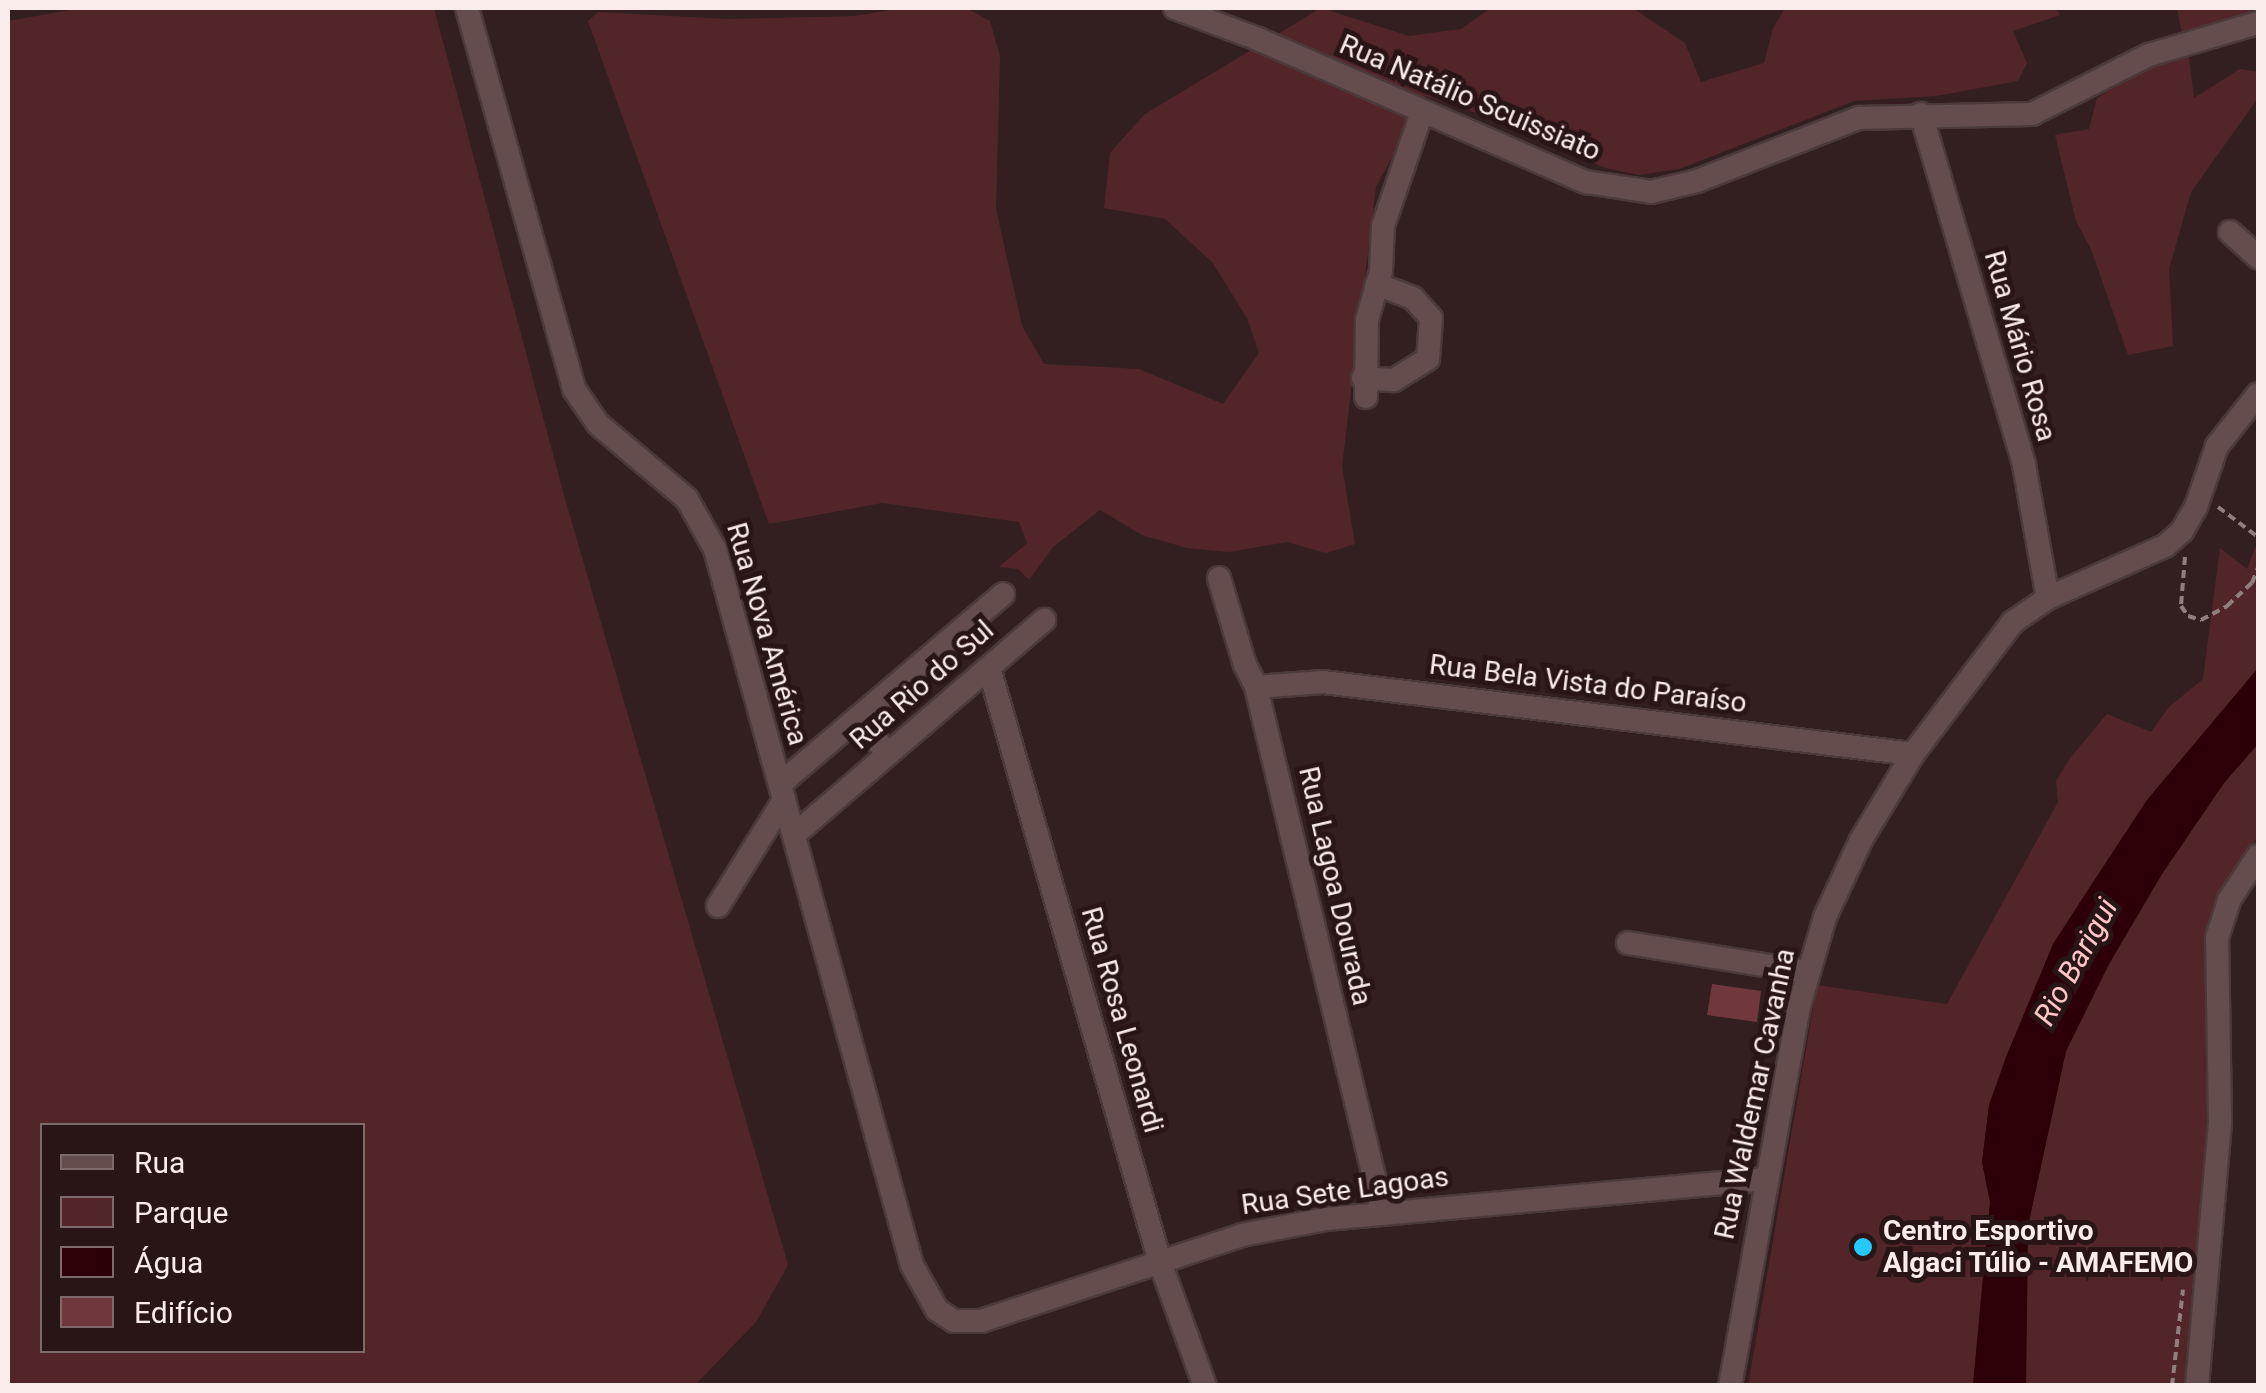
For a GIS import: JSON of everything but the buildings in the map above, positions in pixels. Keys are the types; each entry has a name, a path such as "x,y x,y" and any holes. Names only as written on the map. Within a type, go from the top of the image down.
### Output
{"street":[{"name":"Rua Nova América","path":"468,8 574,388 598,424 687,499 708,530 912,1265 928,1298 946,1316"},
{"name":"Rua Natálio Scuissiato","path":"1174,8 1586,182 1652,192 1697,181 1858,118 2032,114 2148,55 2258,23"},
{"path":"1377,284 1413,298 1431,318 1428,359 1394,380 1365,388 1368,320 1384,226 1422,112"},
{"name":"Rua Mário Rosa","path":"1921,114 2024,465 2048,598"},
{"path":"2230,232 2258,257"},
{"name":"Rua Waldemar Cavanha","path":"1730,1386 1808,972 1840,880 1913,754 2001,634 2048,598 2165,546 2190,518 2217,446 2258,394"},
{"name":"Rua Lagoa Dourada","path":"1219,578 1245,664 1256,687 1382,1210"},
{"name":"Rua Rio do Sul","path":"718,906 782,792 858,718 1003,594"},
{"name":"Rua Rio do Sul","path":"794,835 1044,620"},
{"name":"Rua Rosa Leonardi","path":"989,668 1160,1262 1205,1386"},
{"name":"Rua Bela Vista do Paraíso","path":"1256,687 1323,682 1913,754"},
{"path":"858,718 888,754"},
{"path":"2197,1386 2220,1122 2216,938 2229,900 2258,856"},
{"path":"1628,943 1808,972"},
{"name":"Rua Sete Lagoas","path":"946,1316 966,1322 998,1317 1242,1235 1382,1210 1766,1179"}],"path":[{"path":"2200,494 2258,536"},
{"path":"2186,557 2182,606 2188,616 2201,620 2228,606 2252,583 2258,567"}],"green space":[{"path":"82,8 434,8 563,492 788,1265 756,1322 695,1385 8,1385 8,21"},
{"path":"902,8 966,8 990,21 1000,56 996,209 1022,326 1044,364 1139,369 1223,404 1259,353 1247,318 1212,262 1165,219 1104,208 1110,153 1145,114 1321,8 1409,36 1461,29 1491,8 1634,9 1685,43 1701,82 1764,63 1773,28 1785,8 2056,8 2060,15 2013,31 2027,63 2018,81 1936,96 1854,101 1679,169 1639,175 1602,167 1533,132 1425,96 1376,187 1342,466 1355,544 1326,553 1287,542 1229,552 1187,548 1142,535 1100,510 1053,547 1029,580 1018,569 999,567 1027,543 1019,522 882,503 769,524 588,21 598,12 728,19 855,16"},
{"path":"2177,8 2251,8 2250,13 2182,34"},
{"path":"2169,56 2189,57 2194,98 2240,69 2258,72 2258,98 2191,192 2169,269 2173,346 2128,355 2091,249 2076,221 2055,135 2089,129 2097,98"},
{"name":"Centro Esportivo Algaci Túlio - AMAFEMO","path":"2258,541 2258,668 2147,800 2053,944 1989,1105 1982,1162 1990,1202 1973,1385 1748,1386 1817,985 1947,1004 2058,802 2056,781 2070,758 2107,714 2151,732 2169,707 2203,679 2220,548 2247,569"},
{"path":"2258,744 2258,837 2224,885 2208,923 2204,966 2214,1121 2195,1385 2026,1386 2028,1226 2066,1051 2109,964 2162,874 2224,783"}],"water":[{"name":"Rio Barigui","path":"2258,668 2258,744 2224,783 2162,874 2109,964 2066,1051 2028,1226 2026,1385 1973,1385 1990,1202 1982,1162 1989,1105 2006,1057 2053,944 2095,879 2147,800"}],"place":[{"name":"Centro Esportivo Algaci Túlio - AMAFEMO","path":"1863,1247"}]}
